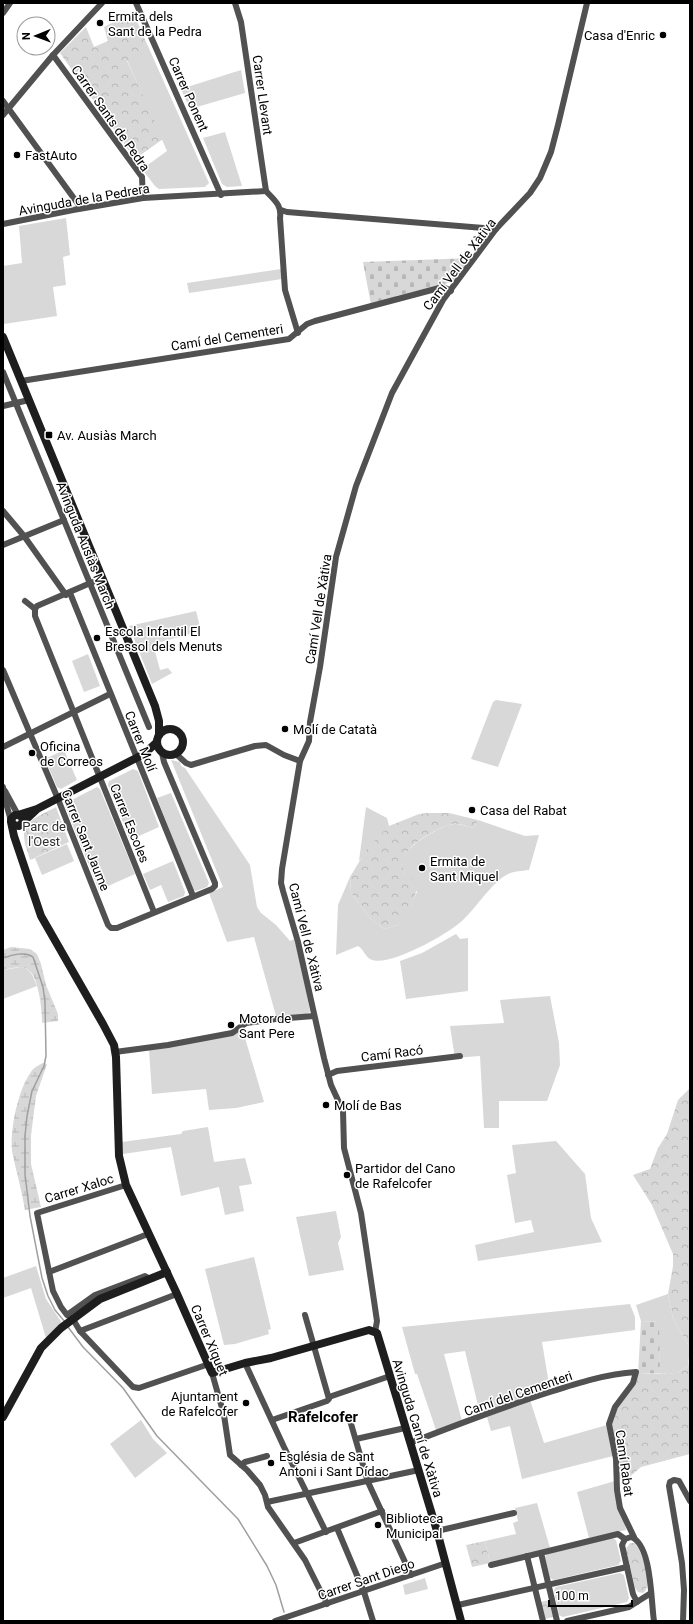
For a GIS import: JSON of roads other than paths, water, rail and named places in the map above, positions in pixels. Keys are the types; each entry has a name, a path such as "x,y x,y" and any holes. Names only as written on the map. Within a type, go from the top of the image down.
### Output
{"street":[{"path":"3,13 10,3"},
{"path":"56,52 102,3"},
{"name":"Carrer Ponent","path":"136,3 221,195"},
{"name":"Carrer Llevant","path":"236,3 241,22 266,191"},
{"name":"Camí Vell de Xàtiva","path":"368,1265 361,1213 345,1152 343,1111 328,1075 298,942 281,883 300,761 309,741 310,722 320,667 336,557 356,486 392,393 437,310 496,229 538,183 545,166 566,95 587,3"},
{"path":"3,115 52,56"},
{"name":"Carrer Sants de Pedra","path":"54,56 142,178 143,198"},
{"path":"3,102 81,208"},
{"path":"266,191 277,202 281,210 280,218 285,290 298,333"},
{"name":"Avinguda de la Pedrera","path":"3,224 81,208 143,198 221,195 266,191"},
{"path":"281,210 287,212 496,229"},
{"name":"Camí del Cementeri","path":"21,381 289,339 307,324 315,320 443,288 451,291"},
{"path":"3,337 155,706 159,721 159,734 156,742 140,756 37,809 13,816 11,821"},
{"name":"Avinguda Ausiàs March","path":"3,372 149,727"},
{"path":"3,406 29,400"},
{"name":"Carrer Molí","path":"3,512 24,536 68,594 110,694 140,756 193,896"},
{"path":"3,545 64,520"},
{"path":"25,601 35,609 37,606 68,594 102,578"},
{"name":"Carrer Escoles","path":"35,609 35,616 154,912"},
{"name":"Carrer Sant Jaume","path":"3,670 58,799 108,925 114,928 154,912"},
{"path":"3,748 110,694"},
{"path":"140,756 161,753 169,755 176,754 183,745 183,738 179,732 168,728 155,706"},
{"path":"159,734 168,728"},
{"path":"154,912 212,889 215,886 156,742"},
{"path":"176,754 186,763 191,765 255,746 266,746 284,756 300,761"},
{"path":"3,787 18,815 22,817 20,835 26,868"},
{"path":"3,787 14,836 26,868"},
{"path":"11,821 16,826 22,824 37,809"},
{"name":"Carrer Xiquet","path":"26,868 41,916 111,1039 115,1052 119,1156 126,1186 209,1364 224,1415 229,1453 233,1459 241,1465 260,1485 265,1495 268,1507 308,1564 327,1604"},
{"path":"115,1052 168,1045 232,1033 246,1023 314,1016"},
{"name":"Camí Racó","path":"328,1075 337,1071 460,1056"},
{"name":"Carrer Xaloc","path":"49,1272 37,1215 39,1211 126,1186"},
{"path":"148,1234 49,1272 53,1291 67,1321 80,1331 133,1387 139,1388 209,1364"},
{"name":"Avinguda Camí de Xàtiva","path":"368,1265 377,1322 375,1332 419,1470 458,1605 461,1621"},
{"path":"3,1417 41,1348 67,1321 100,1299 167,1272"},
{"path":"80,1331 177,1294"},
{"path":"272,1420 328,1400 328,1394 305,1315"},
{"path":"212,1373 369,1330 375,1332"},
{"path":"245,1363 326,1532"},
{"name":"Camí del Cementeri","path":"410,1443 563,1388 589,1380 636,1372"},
{"name":"Camí Rabat","path":"636,1372 633,1383 615,1407 609,1424 616,1459 617,1493 620,1508 634,1537 640,1545 648,1567 653,1620"},
{"path":"328,1394 345,1392 390,1376"},
{"path":"349,1417 368,1480 411,1576"},
{"path":"356,1439 405,1428"},
{"path":"241,1465 245,1462 267,1456"},
{"path":"267,1502 419,1470"},
{"path":"683,1621 684,1590 682,1563 669,1486 670,1482 679,1480 690,1501"},
{"path":"294,1543 382,1511"},
{"path":"437,1531 514,1513"},
{"path":"337,1528 364,1592 372,1621"},
{"path":"490,1565 618,1534 625,1539"},
{"path":"634,1537 628,1537 622,1545 633,1594 637,1602"},
{"path":"541,1553 557,1621"},
{"path":"527,1556 543,1621"},
{"name":"Carrer Sant Diego","path":"279,1620 446,1563"},
{"path":"458,1605 627,1567"},
{"path":"567,1621 625,1608 651,1593"}],"waterway":[{"path":"3,958 22,954 33,957 43,987 45,1002 46,1056 44,1066 32,1091 27,1116 25,1136 25,1174 30,1216 42,1278 48,1296 55,1310 65,1322"},
{"path":"68,1327 83,1347 123,1388 157,1436 238,1519 267,1566 276,1585 284,1612"}],"place":[{"name":"Ermita dels Sant de la Pedra","path":"100,23"},
{"name":"Casa d'Enric","path":"663,35"},
{"name":"FastAuto","path":"17,155"},
{"name":"Av. Ausiàs March","path":"49,435"},
{"name":"Escola Infantil El Bressol dels Menuts","path":"97,638"},
{"name":"Molí de Catatà","path":"285,729"},
{"name":"Oficina de Correos","path":"32,753"},
{"name":"Casa del Rabat","path":"472,810"},
{"name":"Ermita de Sant Miquel","path":"422,868"},
{"name":"Motor de Sant Pere","path":"231,1025"},
{"name":"Molí de Bas","path":"326,1105"},
{"name":"Partidor del Cano de Rafelcofer","path":"347,1175"},
{"name":"Ajuntament de Rafelcofer","path":"246,1403"},
{"name":"Església de Sant Antoni i Sant Dídac","path":"271,1463"},
{"name":"Biblioteca Municipal","path":"378,1525"}],"district":[{"name":"Rafelcofer","path":"323,1417"}],"park label":[{"name":"Parc de l'Oest","path":"44,834"}]}
